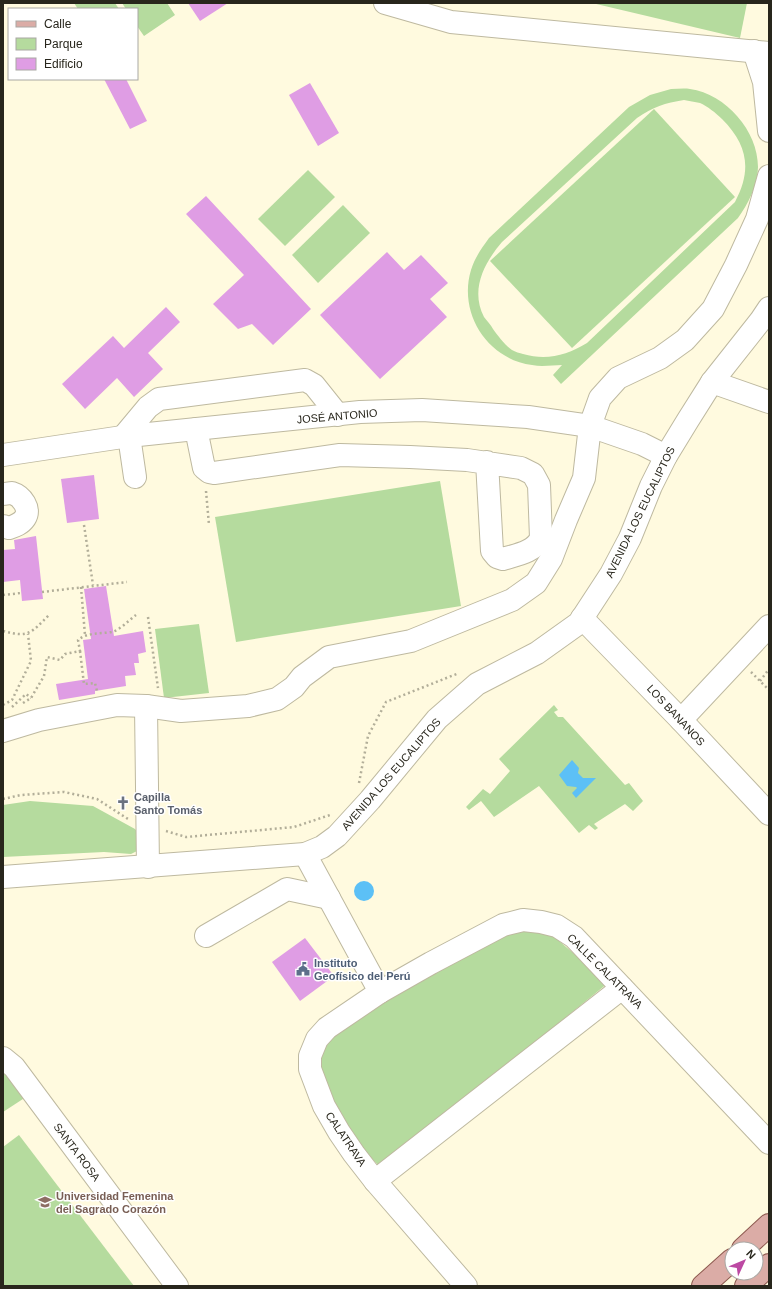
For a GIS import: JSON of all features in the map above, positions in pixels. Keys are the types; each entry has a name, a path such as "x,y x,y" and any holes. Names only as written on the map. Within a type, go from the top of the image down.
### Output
{"main road":[{"path":"752,1241 769,1225"},
{"path":"746,1286 769,1265"},
{"path":"704,1286 724,1267"}],"street":[{"path":"385,3 452,22 762,52 769,131"},
{"path":"3,731 39,720 149,698 181,711 248,706 277,699 294,687 302,677 329,657 411,641 512,600 536,583 551,559 584,478 590,426 600,398 618,378 660,358 685,340 713,309 736,265 757,219 769,176"},
{"name":"AVENIDA LOS EUCALIPTOS","path":"3,877 305,854 322,847 337,836 370,800 437,718 476,684 537,653 579,623 611,574 630,538 666,456 712,382 769,308"},
{"path":"135,477 126,437 148,407 159,399 306,380 314,385 338,415"},
{"path":"712,382 769,402"},
{"name":"JOSÉ ANTONIO","path":"3,456 126,437 360,412 407,411 452,412 528,417 590,426 642,444 666,456"},
{"path":"196,430 204,468 209,472 214,473 340,455 410,457 487,462"},
{"path":"3,494 11,493 19,496 24,502 27,510 26,517 21,522 9,528 3,526"},
{"name":"LOS BANANOS","path":"582,618 682,720 769,814"},
{"path":"682,720 769,626"},
{"path":"148,867 146,826 149,698"},
{"path":"305,854 380,992"},
{"path":"206,936 287,889 329,898"},
{"name":"CALLE CALATRAVA","path":"380,992 503,925 523,920 557,926 574,937 769,1143"},
{"path":"376,1181 622,988"},
{"name":"CALATRAVA","path":"380,992 327,1028 317,1040 312,1050 310,1056 310,1069 324,1106 335,1126 354,1154 466,1286"},
{"name":"SANTA ROSA","path":"3,1058 14,1067 177,1286"}],"path":[{"path":"209,472 204,479 209,525"},
{"path":"84,525 93,585"},
{"path":"42,592 127,582"},
{"path":"81,587 85,635"},
{"path":"3,595 21,593"},
{"path":"3,631 24,635 28,634 49,615"},
{"path":"97,694 95,683 84,684 78,640 85,635 114,631 136,615"},
{"path":"148,617 159,690 149,698"},
{"path":"3,705 12,700 31,661 28,634"},
{"path":"20,706 31,698 44,676 47,657 60,660 66,654 80,652"},
{"path":"738,659 769,690"},
{"path":"760,681 769,670"},
{"path":"357,790 368,736 386,702 464,671"},
{"path":"10,709 26,694 31,698"},
{"path":"3,799 21,795 64,792 97,799 132,821 186,837 294,827 335,813"}],"green space":[{"path":"74,3 115,3 118,8 77,8"},
{"path":"122,3 167,3 175,15 144,36 138,27 138,8 125,8"},
{"path":"592,3 747,3 740,38"},
{"path":"671,89 690,89 703,92 716,98 727,106 738,116 752,140 757,154 758,174 756,181 749,200 738,218 561,384 553,375 562,365 536,366 516,361 502,354 489,344 473,317 469,302 468,286 471,270 481,249 489,238 629,107 650,95","holes":["684,100 700,103 706,106 722,119 737,138 745,158 745,169 744,179 735,202 587,343 564,354 549,357 532,356 512,350 507,346 484,317 478,297 481,277 495,250 637,118 659,106"]},
{"path":"654,109 735,197 572,348 490,261"},
{"path":"308,170 335,197 285,246 258,219"},
{"path":"343,205 370,233 318,283 292,255"},
{"path":"440,481 461,606 236,642 215,517"},
{"path":"199,624 209,693 164,698 155,629"},
{"path":"554,705 558,710 554,712 558,717 563,717 625,785 629,783 643,801 633,811 625,804 594,824 598,828 595,830 589,825 579,833 539,786 494,817 481,801 469,810 466,807 483,789 490,794 510,771 499,759"},
{"path":"30,801 93,806 135,829 138,833 140,845 137,851 131,854 104,852 3,857 3,805"},
{"path":"522,924 551,934 608,983 381,1168 355,1141 325,1087 317,1060 326,1043 338,1027"},
{"path":"3,1067 26,1097 3,1112"},
{"name":"Universidad Femenina del Sagrado Corazón","path":"19,1135 134,1286 3,1286 3,1147"}],"water":[{"path":"572,760 579,768 578,773 583,778 596,778 576,798 572,793 577,788 567,786 559,775"},
{"path":"364,881 371,884 374,891 371,898 364,901 357,898 354,891 357,884"}],"building":[{"path":"188,3 228,3 200,21"},
{"path":"105,80 126,80 147,121 130,129"},
{"path":"310,83 339,133 318,146 289,95"},
{"path":"206,196 311,309 273,345 252,324 238,329 213,304 244,275 186,214"},
{"path":"387,252 404,270 421,255 448,283 430,299 447,317 380,379 320,315"},
{"path":"166,307 180,322 148,353 163,369 134,397 117,378 85,409 62,384 113,336 124,348"},
{"path":"94,475 99,519 67,523 61,479"},
{"path":"36,536 43,599 22,601 20,580 3,582 3,550 15,549 14,540"},
{"path":"106,586 114,636 143,631 146,652 138,654 139,663 134,663 136,675 125,676 126,686 95,691 95,694 59,700 56,684 88,679 83,640 91,639 84,589"},
{"name":"Instituto Geofísico del Perú","path":"305,938 334,976 300,1001 272,962"}],"place":[{"name":"Capilla Santo Tomás","path":"123,803"},
{"name":"Instituto Geofísico del Perú","path":"303,969"},
{"name":"Universidad Femenina del Sagrado Corazón","path":"45,1202"}]}
